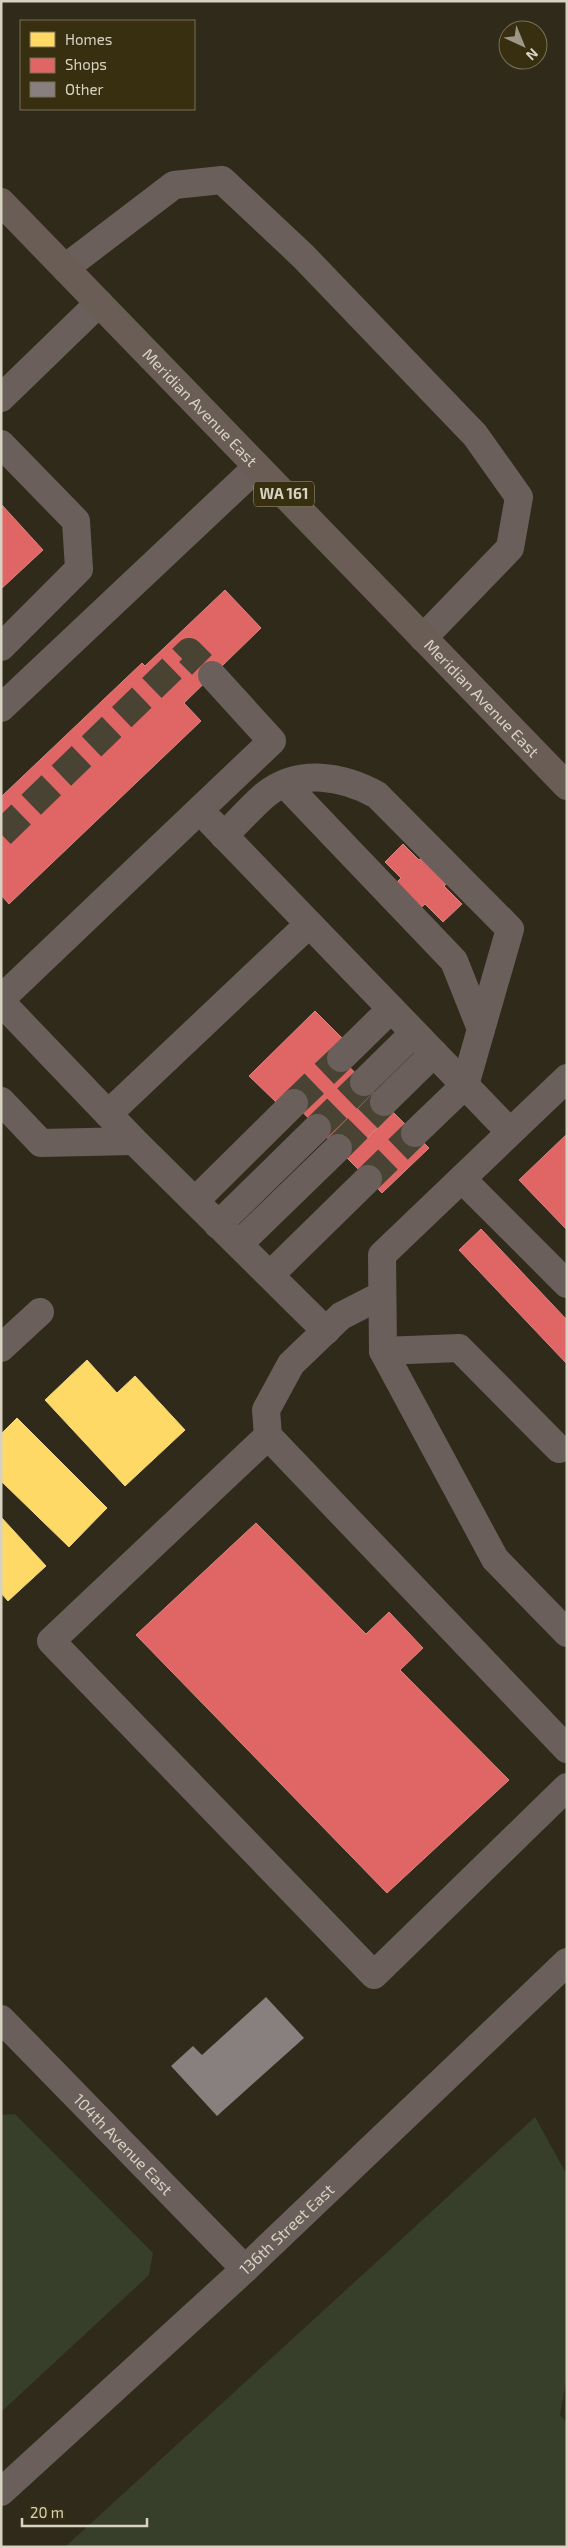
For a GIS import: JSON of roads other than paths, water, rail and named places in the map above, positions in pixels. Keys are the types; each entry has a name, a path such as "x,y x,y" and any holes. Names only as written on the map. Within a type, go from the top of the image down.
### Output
{"main road":[{"name":"Meridian Avenue East","path":"1,202 567,786"}],"street":[{"path":"64,268 174,185 222,180 316,270 475,435 519,497 510,548 423,638"},
{"path":"1,398 99,303"},
{"path":"1,444 76,522 79,569 1,646"},
{"path":"1,708 257,466"},
{"path":"212,675 272,741 1,1001 134,1141 326,1331"},
{"path":"224,836 266,795 285,784 316,777 338,779 359,785 378,795 510,929 465,1085 414,1134"},
{"path":"285,784 454,961 481,1029"},
{"path":"199,810 510,1132"},
{"path":"108,1114 309,924"},
{"path":"340,1058 391,1008"},
{"path":"364,1082 414,1033"},
{"path":"384,1102 434,1053"},
{"path":"564,1085 510,1132 382,1255 382,1351 495,1559 567,1633"},
{"path":"1,1101 41,1142 134,1141"},
{"path":"195,1201 294,1103"},
{"path":"218,1225 317,1128"},
{"path":"240,1244 338,1148"},
{"path":"270,1275 368,1179"},
{"path":"462,1179 567,1284"},
{"path":"382,1295 341,1316 291,1364 266,1410 268,1436 567,1749"},
{"path":"1,1348 40,1312"},
{"path":"382,1351 459,1348 564,1450"},
{"path":"268,1436 51,1641 374,1975 567,1786"},
{"name":"136th Street East","path":"1,2492 245,2269 567,1962"},
{"name":"104th Avenue East","path":"1,2019 245,2269"}],"tunnel":[{"path":"1,834 189,652 212,675"},
{"path":"294,1103 341,1058"},
{"path":"317,1128 364,1082"},
{"path":"338,1148 384,1102"},
{"path":"368,1179 415,1133"}]}
